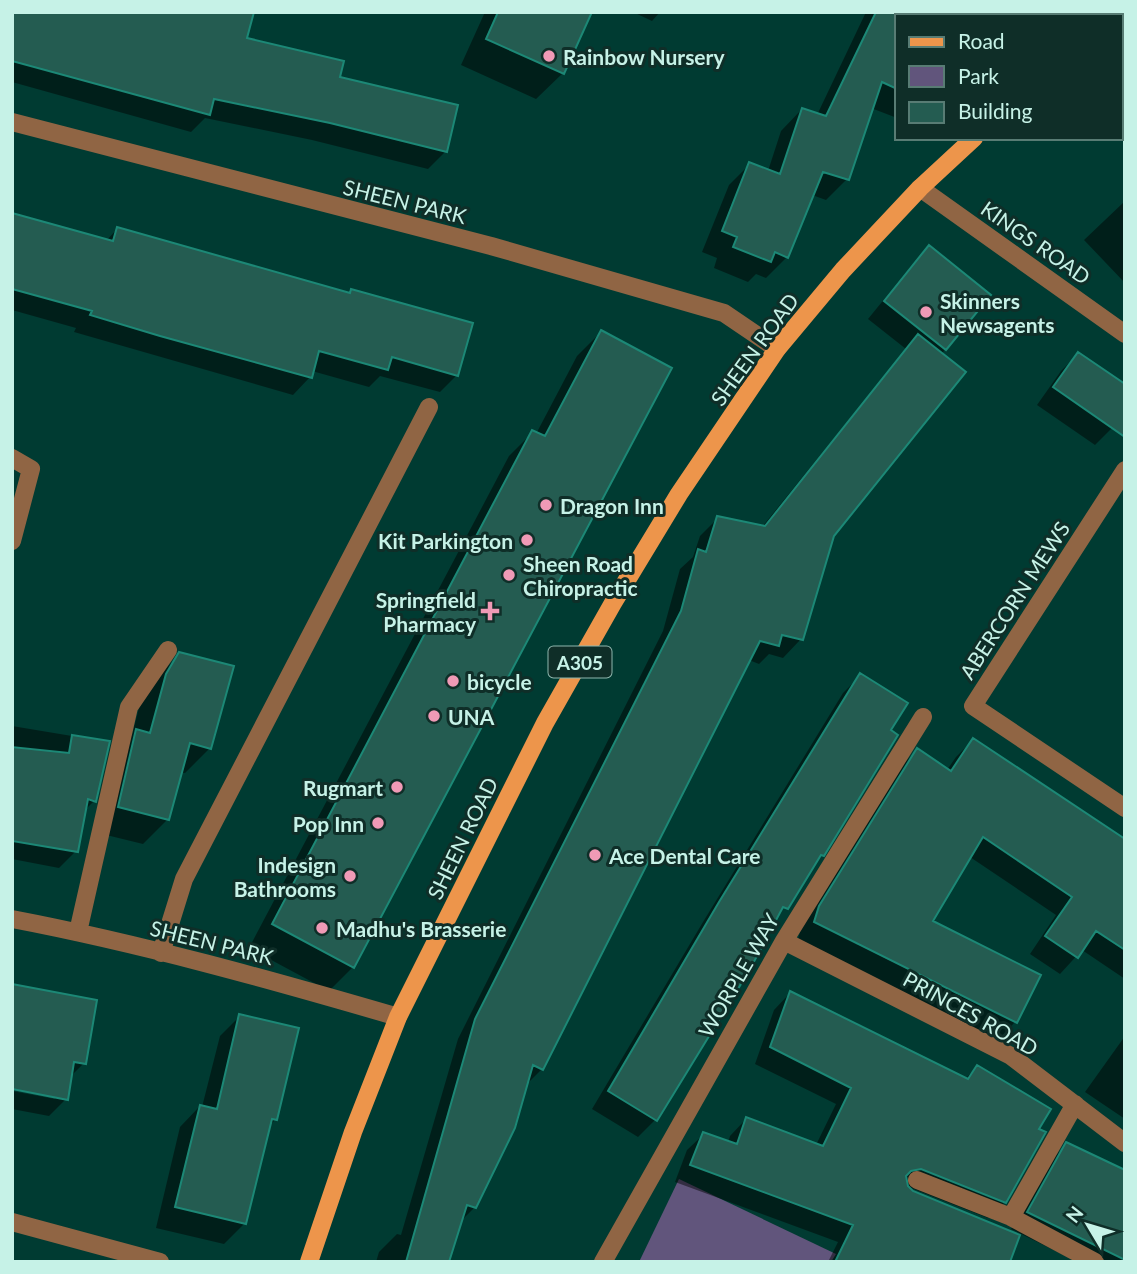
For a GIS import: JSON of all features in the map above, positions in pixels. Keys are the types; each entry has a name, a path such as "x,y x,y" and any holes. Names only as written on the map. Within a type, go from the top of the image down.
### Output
{"main road":[{"name":"SHEEN ROAD","path":"309,1262 353,1132 398,1017 551,711 679,494 776,349 843,270 920,188 972,140"}],"street":[{"name":"SHEEN PARK","path":"12,122 491,246 724,313 776,349"},
{"name":"KINGS ROAD","path":"920,188 1125,334"},
{"path":"162,953 184,879 429,407"},
{"path":"12,458 31,469 12,541"},
{"name":"ABERCORN MEWS","path":"1125,470 973,706 1125,808"},
{"path":"78,932 129,707 168,650"},
{"name":"WORPLE WAY","path":"603,1262 783,941 923,718"},
{"name":"SHEEN PARK","path":"12,919 162,953 398,1017"},
{"name":"PRINCES ROAD","path":"783,941 1011,1056 1125,1143"},
{"path":"1011,1217 1075,1104"},
{"path":"917,1180 1011,1217 1096,1262"},
{"path":"12,1222 160,1262"}],"green space":[{"path":"679,1179 836,1254 831,1262 639,1262"}],"building":[{"path":"12,12 254,12 247,38 344,61 340,77 458,105 447,152 330,123 214,99 210,115 12,61"},
{"name":"Rainbow Nursery","path":"498,12 592,12 564,74 486,39"},
{"path":"876,12 906,12 895,14 895,88 882,82 849,180 823,172 788,258 775,252 771,262 733,247 737,237 722,231 749,162 780,174 802,108 826,116"},
{"path":"12,213 113,241 117,227 350,293 351,289 473,323 458,376 392,357 388,370 319,351 312,378 160,336 90,315 92,311 12,289"},
{"path":"929,245 991,295 946,350 884,301"},
{"path":"601,330 672,368 354,968 272,924 532,430 545,436"},
{"path":"918,334 966,372 834,536 803,640 782,635 779,646 760,641 543,1070 533,1065 515,1128 476,1208 467,1205 449,1262 406,1262 475,1019 681,611 698,549 706,552 717,516 765,526"},
{"path":"1078,352 1125,384 1125,437 1053,387"},
{"path":"179,652 234,666 211,749 190,743 169,820 118,807 136,729 150,733 166,674"},
{"path":"860,673 908,703 891,730 898,735 824,856 821,855 788,909 783,907 749,971 657,1121 608,1091 719,902"},
{"path":"72,735 110,741 96,802 88,799 78,852 12,841 12,747 69,753"},
{"path":"973,738 1125,839 1125,950 1096,931 1078,958 1045,936 1072,897 983,837 933,921 1041,975 1017,1023 814,922 819,906 917,748 951,771"},
{"path":"12,984 97,1000 86,1064 74,1062 68,1100 12,1089"},
{"path":"790,991 968,1079 977,1065 1051,1109 1039,1129 1046,1132 1006,1203 921,1169 911,1171 906,1176 908,1186 913,1191 1020,1235 1010,1262 835,1262 853,1225 690,1165 703,1132 737,1144 746,1117 823,1146 851,1088 770,1047"},
{"path":"239,1014 299,1028 277,1120 272,1119 246,1224 175,1207 200,1105 217,1109"},
{"path":"1066,1142 1125,1170 1125,1260 1027,1212"}],"place":[{"name":"Rainbow Nursery","path":"549,56"},
{"name":"Skinners Newsagents","path":"926,312"},
{"name":"Dragon Inn","path":"546,505"},
{"name":"Kit Parkington","path":"527,540"},
{"name":"Sheen Road Chiropractic","path":"509,575"},
{"name":"Springfield Pharmacy","path":"490,611"},
{"name":"bicycle","path":"453,681"},
{"name":"UNA","path":"434,716"},
{"name":"Rugmart","path":"397,787"},
{"name":"Pop Inn","path":"378,823"},
{"name":"Ace Dental Care","path":"595,855"},
{"name":"Indesign Bathrooms","path":"350,876"},
{"name":"Madhu's Brasserie","path":"322,928"}]}
